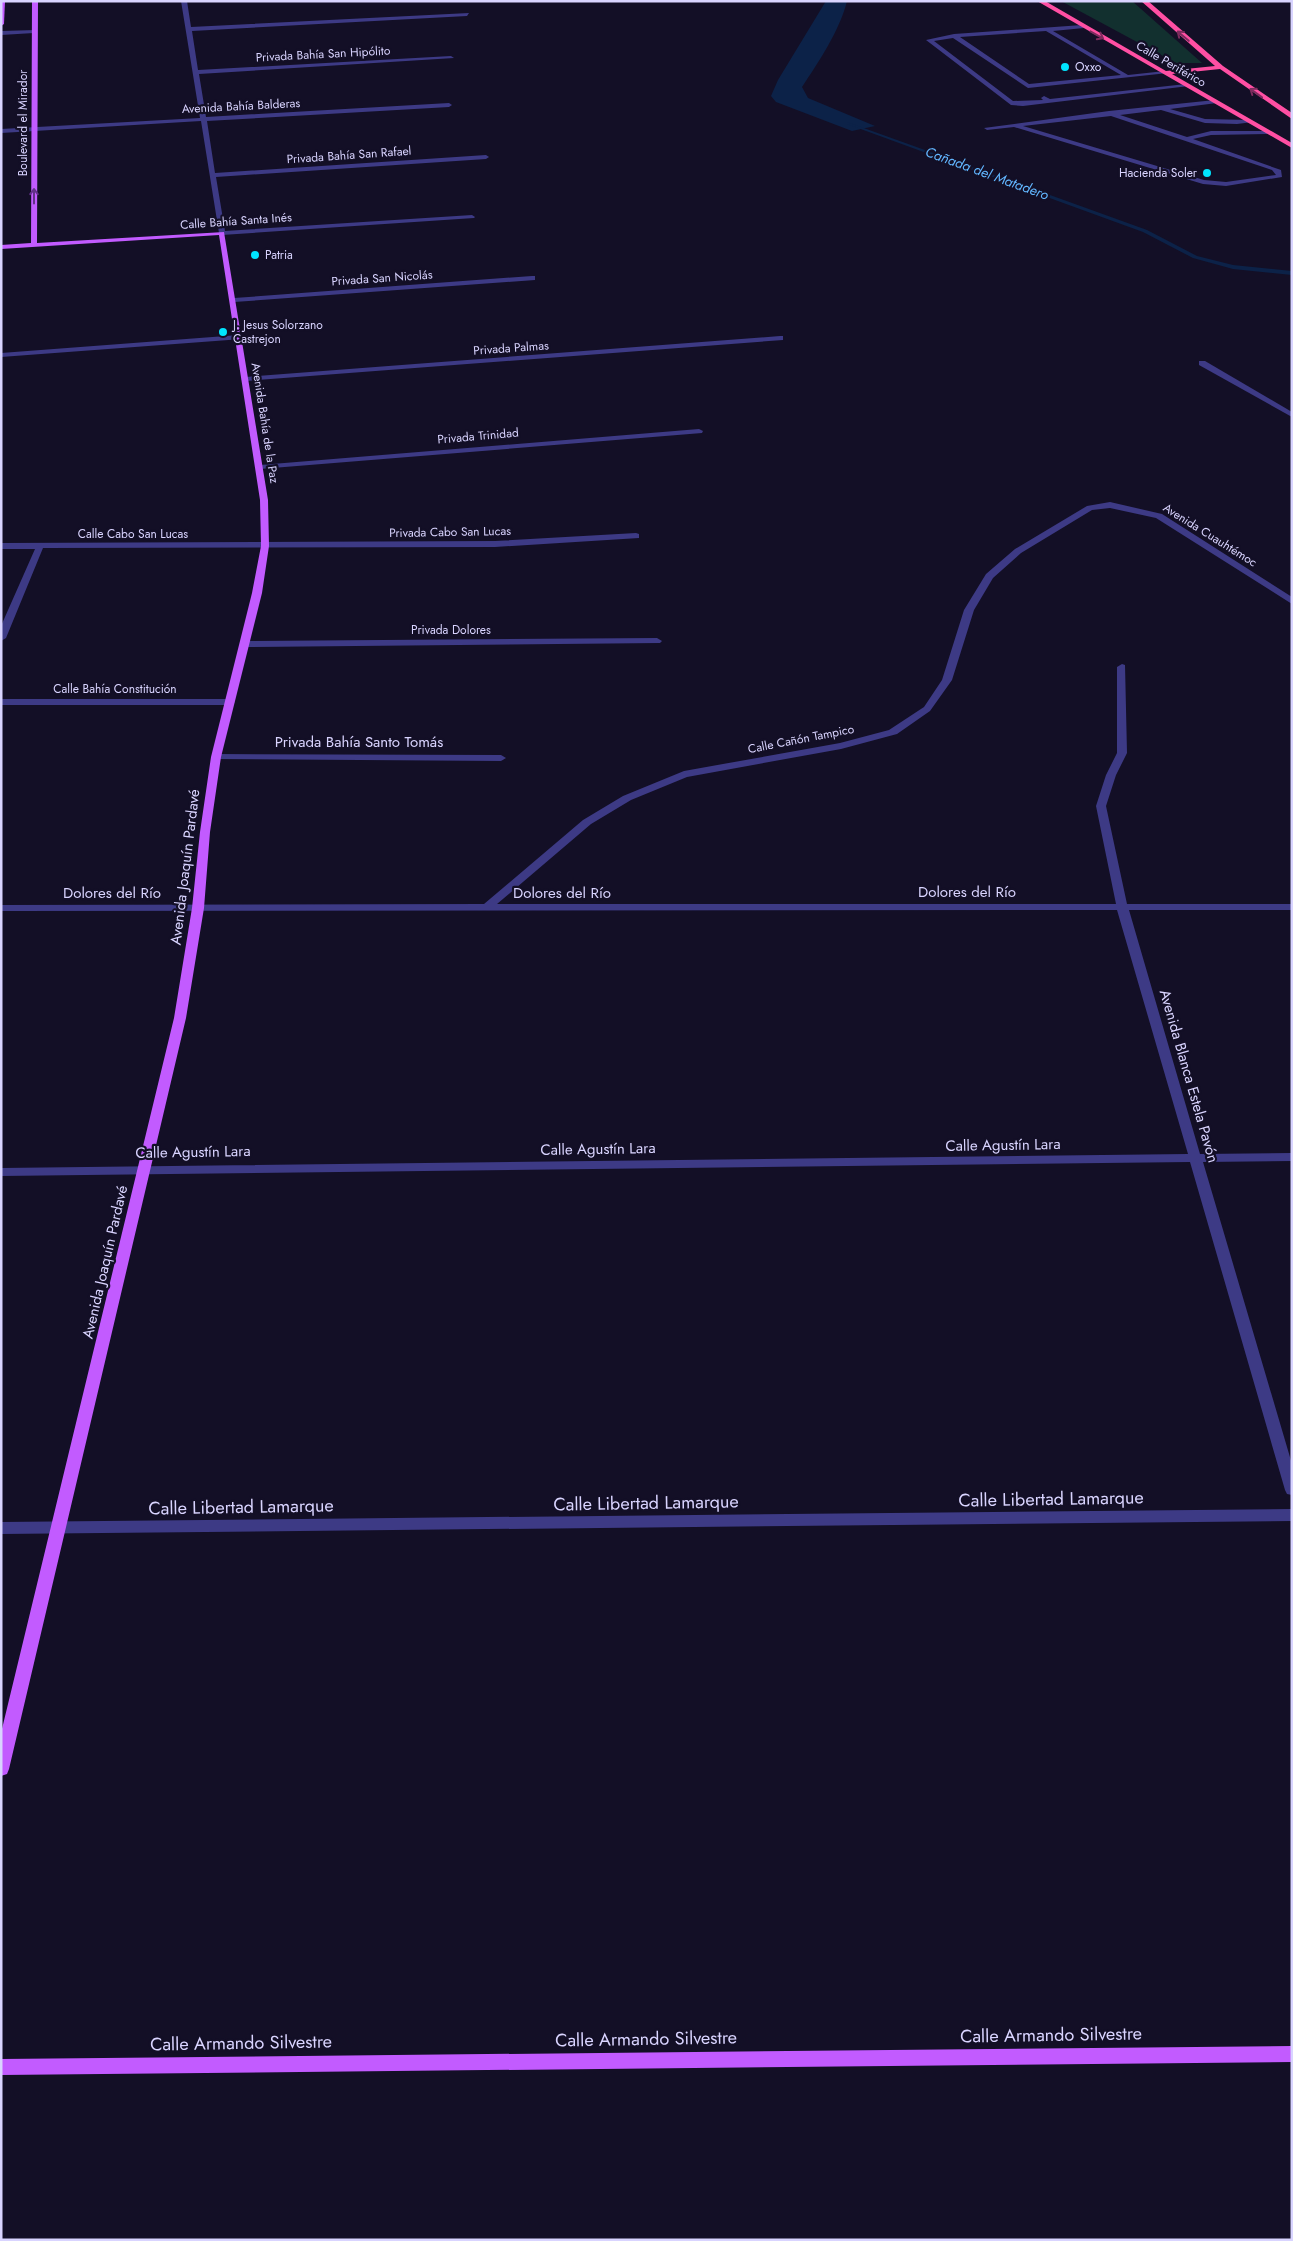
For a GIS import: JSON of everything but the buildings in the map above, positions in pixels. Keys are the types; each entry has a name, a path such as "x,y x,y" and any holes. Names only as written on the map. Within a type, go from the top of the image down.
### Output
{"highway":[{"name":"Calle Periférico","path":"1040,1 1082,27 1292,146"},
{"name":"Calle Periférico","path":"1144,1 1221,67 1292,117"},
{"path":"1165,73 1221,67"}],"main road":[{"path":"1,24 2,1"},
{"name":"Boulevard el Mirador","path":"34,245 35,1"},
{"name":"Calle Bahía Santa Inés","path":"1,247 222,233"},
{"name":"Avenida Bahía de la Paz","path":"216,757 245,644 265,546 264,500 260,467 222,233"},
{"name":"Avenida Joaquín Pardavé","path":"1,1769 60,1528 180,1018 198,908 205,832 216,757"},
{"name":"Calle Armando Silvestre","path":"1,2067 1292,2054"}],"street":[{"name":"Avenida Bahía de la Paz","path":"184,1 222,233"},
{"path":"189,29 467,14"},
{"path":"1082,27 954,36 929,40 1012,103 1049,102 1186,86"},
{"path":"1046,29 1128,77"},
{"path":"1,33 34,31"},
{"path":"954,36 1049,102"},
{"name":"Privada Bahía San Hipólito","path":"196,72 450,58"},
{"path":"1028,86 1165,73"},
{"path":"987,128 1215,102"},
{"name":"Avenida Bahía Balderas","path":"1,132 449,105"},
{"path":"1162,108 1177,115 1207,123 1250,122"},
{"path":"1014,125 1203,182 1226,184 1280,176 1278,171 1274,169 1109,113"},
{"path":"1187,140 1212,133 1267,132"},
{"name":"Privada Bahía San Rafael","path":"213,175 486,157"},
{"name":"Calle Bahía Santa Inés","path":"222,233 472,217"},
{"name":"Privada San Nicolás","path":"234,300 532,278"},
{"path":"1,355 239,337"},
{"name":"Privada Palmas","path":"245,379 780,338"},
{"path":"1202,363 1292,415"},
{"name":"Privada Trinidad","path":"260,467 699,431"},
{"name":"Avenida Cuauhtémoc","path":"1110,505 1131,508 1159,516 1292,602"},
{"name":"Calle Cañón Tampico","path":"486,908 587,822 627,798 684,774 841,746 893,732 927,709 947,680 970,610 989,576 1018,551 1057,527 1090,508 1110,505"},
{"name":"Privada Cabo San Lucas","path":"265,546 495,544 636,536"},
{"name":"Calle Cabo San Lucas","path":"1,546 265,546"},
{"path":"1,638 40,546"},
{"name":"Privada Dolores","path":"245,644 658,641"},
{"name":"Avenida Blanca Estela Pavón","path":"1122,667 1122,753 1111,775 1101,806 1122,907 1292,1490"},
{"name":"Calle Bahía Constitución","path":"1,702 230,702"},
{"name":"Privada Bahía Santo Tomás","path":"216,757 501,758"},
{"name":"Dolores del Río","path":"1,908 1292,907"},
{"name":"Calle Agustín Lara","path":"1,1172 1292,1157"},
{"name":"Calle Libertad Lamarque","path":"1,1528 1292,1516"}],"green space":[{"path":"1061,1 1132,1 1202,63 1176,63"}],"water":[{"path":"826,1 847,1 834,35 802,87 808,98 875,126 852,131 776,102 771,96 778,80"}],"waterway":[{"name":"Cañada del Matadero","path":"849,123 1145,231 1195,257 1233,267 1292,273"}],"place":[{"name":"Oxxo","path":"1065,67"},
{"name":"Hacienda Soler","path":"1207,173"},
{"name":"Patria","path":"255,255"},
{"name":"J. Jesus Solorzano Castrejon","path":"223,332"}]}
